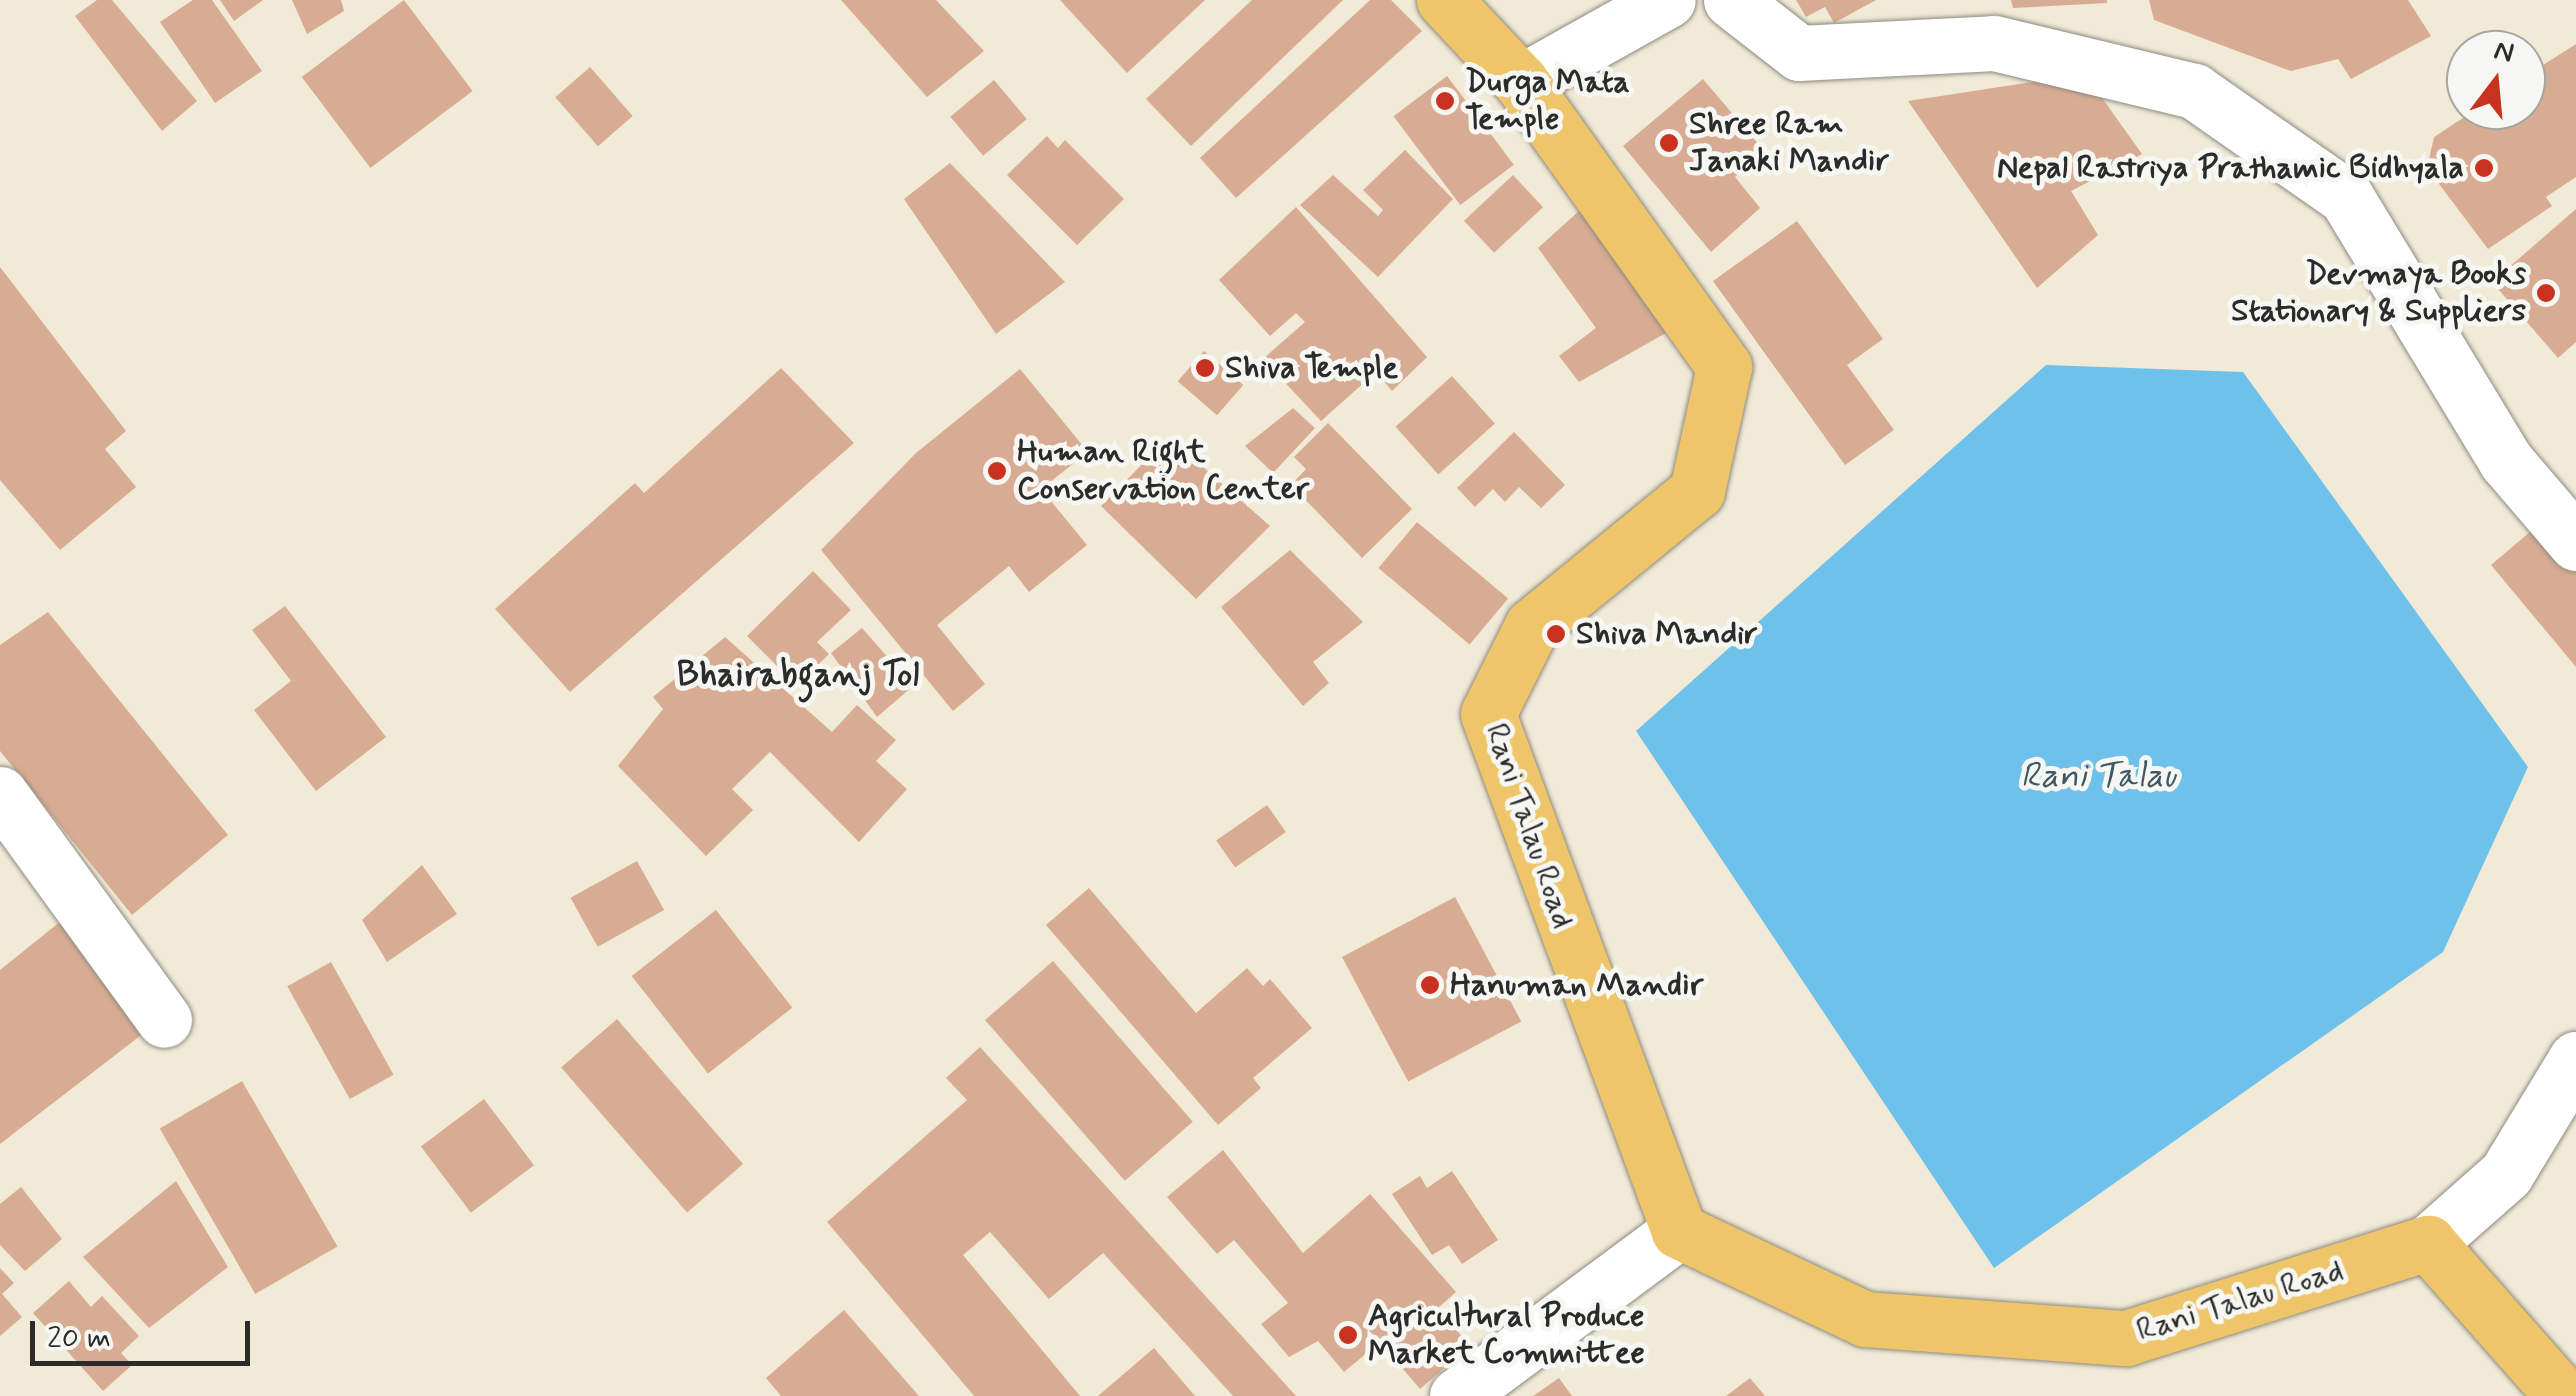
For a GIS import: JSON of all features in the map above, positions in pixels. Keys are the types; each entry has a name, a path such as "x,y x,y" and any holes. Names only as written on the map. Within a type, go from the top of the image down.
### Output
{"main road":[{"path":"1444,0 1521,82"},
{"name":"Rani Talau Road","path":"1521,82 1724,367 1697,491 1532,626 1488,714 1679,1231 1866,1319 2126,1338 2428,1243"},
{"path":"2428,1243 2563,1396"}],"street":[{"path":"1521,82 1668,0"},
{"path":"1730,0 1799,52 1994,43 2194,91 2346,197 2506,461 2576,543"},
{"path":"0,794 164,1020"},
{"path":"2428,1243 2506,1174 2576,1059"},
{"path":"1457,1396 1679,1231"}],"water":[{"name":"Rani Talau","path":"2046,365 2243,372 2528,767 2443,952 1994,1268 1636,731"}],"building":[{"path":"97,0 112,0 197,101 162,131 75,16"},
{"path":"193,0 212,0 262,71 215,103 160,22"},
{"path":"220,0 263,0 234,21"},
{"path":"292,0 341,0 344,11 307,34"},
{"path":"404,0 473,91 370,168 302,77"},
{"path":"841,0 936,0 984,51 927,97"},
{"path":"1060,0 1205,0 1127,73"},
{"path":"1252,0 1343,0 1191,146 1146,99"},
{"path":"1370,0 1391,0 1422,31 1236,198 1200,158"},
{"path":"1796,0 1876,0 1834,23 1825,7 1806,17"},
{"path":"2011,0 2107,0 2107,3 2013,8"},
{"path":"2149,0 2408,0 2431,36 2351,79 2338,59 2291,71 2154,20"},
{"path":"2576,44 2576,177 2546,197 2552,206 2488,249 2427,168 2434,137 2446,129 2546,130 2546,63"},
{"path":"590,67 633,116 598,146 555,97"},
{"path":"2085,74 2142,154 2071,191 2098,235 2037,288 1908,101"},
{"path":"1447,76 1514,165 1460,205 1393,116"},
{"path":"1703,79 1765,152 1735,177 1760,208 1711,252 1623,146"},
{"path":"994,80 1027,119 983,156 950,117"},
{"path":"1047,136 1058,148 1065,140 1124,199 1077,245 1007,175"},
{"path":"1405,150 1453,199 1378,277 1300,205 1333,175 1378,216 1383,210 1363,190"},
{"path":"950,163 1065,282 996,334 904,199"},
{"path":"1513,175 1543,207 1494,253 1464,221"},
{"path":"1296,207 1427,357 1392,391 1376,372 1321,421 1263,359 1305,322 1296,313 1270,336 1219,280"},
{"path":"2576,209 2576,342 2558,358 2492,282"},
{"path":"1580,210 1666,333 1579,382 1559,356 1596,328 1538,248"},
{"path":"1797,221 1883,339 1847,365 1894,430 1845,465 1713,281"},
{"path":"0,267 126,431 105,449 136,487 60,550 0,480"},
{"path":"1204,351 1243,385 1217,415 1178,381"},
{"path":"781,368 854,443 570,692 495,609 635,483 644,493"},
{"path":"1020,369 1088,452 1041,489 1087,545 1029,592 1009,566 937,625 985,684 953,711 821,550 916,453"},
{"path":"1452,376 1495,424 1438,474 1396,427"},
{"path":"1293,408 1315,428 1273,473 1245,446"},
{"path":"1328,423 1412,509 1362,558 1291,485 1306,469 1294,457"},
{"path":"1514,432 1565,485 1541,508 1519,487 1505,502 1493,489 1475,507 1457,488"},
{"path":"1162,444 1175,460 1186,452 1270,526 1196,599 1101,506"},
{"path":"2543,521 2576,561 2576,667 2491,565"},
{"path":"1417,522 1508,598 1470,644 1378,568"},
{"path":"1290,550 1363,622 1313,662 1329,683 1303,706 1221,607"},
{"path":"813,571 851,610 817,642 829,654 797,686 747,636"},
{"path":"285,606 386,737 316,791 254,710 291,681 252,630"},
{"path":"48,612 228,835 132,915 0,751 0,645"},
{"path":"862,628 913,686 877,717 831,653"},
{"path":"725,637 832,732 857,705 896,740 876,761 907,789 859,842 770,752 732,789 753,810 706,856 618,766 663,709 653,697"},
{"path":"1267,805 1286,832 1235,868 1216,841"},
{"path":"637,861 664,910 598,947 571,898"},
{"path":"422,865 457,914 387,962 362,920"},
{"path":"1089,888 1196,1013 1247,968 1263,986 1270,979 1312,1028 1253,1078 1261,1088 1218,1125 1046,925"},
{"name":"Hanuman Mandir","path":"1455,897 1521,1021 1408,1082 1342,957"},
{"path":"716,910 792,1008 708,1074 632,976"},
{"path":"66,917 149,1029 0,1144 0,970"},
{"path":"1053,961 1193,1122 1125,1181 985,1020"},
{"path":"331,962 394,1075 350,1099 287,986"},
{"path":"617,1019 743,1164 687,1212 561,1068"},
{"path":"980,1047 1296,1396 1233,1396 1103,1253 1049,1299 990,1232 963,1255 1080,1396 974,1396 827,1222 967,1100 946,1078"},
{"path":"242,1081 338,1246 255,1294 160,1128"},
{"path":"484,1099 534,1165 471,1213 421,1147"},
{"path":"1223,1150 1303,1253 1370,1194 1456,1292 1438,1308 1470,1346 1420,1389 1380,1342 1344,1372 1318,1341 1289,1357 1261,1324 1288,1303 1234,1240 1217,1254 1167,1197"},
{"path":"1452,1171 1498,1240 1462,1264 1449,1245 1432,1255 1392,1194 1420,1176 1427,1188"},
{"path":"176,1181 228,1267 149,1328 83,1257"},
{"path":"21,1187 62,1239 25,1271 0,1245 0,1204"},
{"path":"0,1268 14,1283 2,1294 22,1317 0,1336"},
{"path":"69,1281 91,1307 102,1296 139,1336 121,1353 132,1365 103,1391 33,1313"},
{"path":"844,1310 919,1396 781,1396 766,1378"},
{"path":"1154,1348 1195,1396 1098,1396"},
{"path":"1559,1378 1572,1396 1533,1396"},
{"path":"1750,1378 1765,1396 1726,1396"}],"place":[{"name":"Durga Mata Temple","path":"1445,101"},
{"name":"Shree Ram Janaki Mandir","path":"1669,143"},
{"name":"Nepal Rastriya Prathamic Bidhyala","path":"2484,168"},
{"name":"Devmaya Books Stationary & Suppliers","path":"2546,293"},
{"name":"Shiva Temple","path":"1205,368"},
{"name":"Human Right Conservation Center","path":"997,471"},
{"name":"Shiva Mandir","path":"1556,634"},
{"name":"Hanuman Mandir","path":"1430,985"},
{"name":"Agricultural Produce Market Committee","path":"1348,1335"}],"district":[{"name":"Bhairabganj Tol","path":"798,675"}]}
